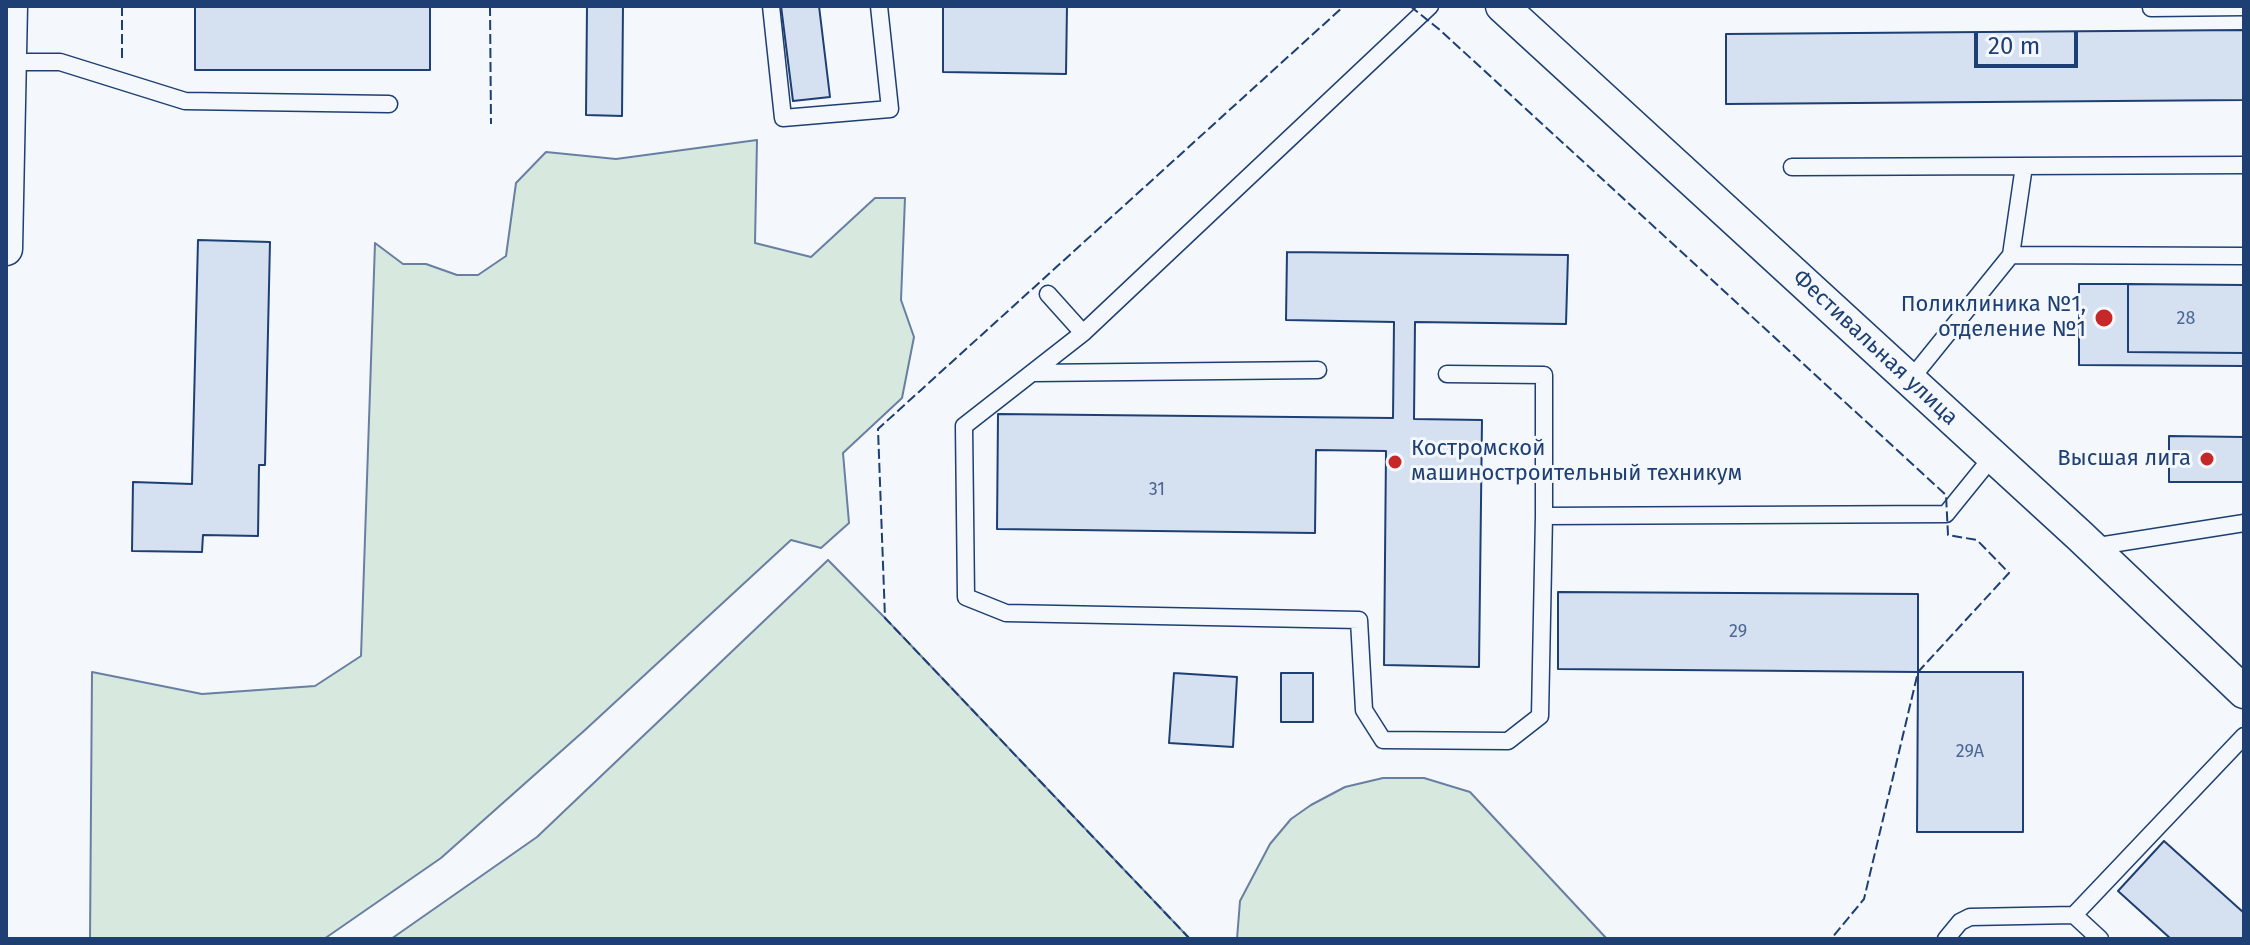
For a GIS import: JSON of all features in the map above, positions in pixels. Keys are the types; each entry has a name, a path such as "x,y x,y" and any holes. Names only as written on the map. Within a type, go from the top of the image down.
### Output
{"street":[{"path":"6,249 11,6"},
{"name":"Фестивальная улица","path":"1502,6 1993,456 2244,692"}],"lane":[{"path":"771,6 783,118 890,109 879,6"},
{"path":"1430,6 1083,333 964,426 966,597 1006,613 1359,620 1364,710 1383,740 1508,741 1540,716 1544,375 1447,374"},
{"path":"2151,8 2244,7"},
{"path":"10,62 60,62 185,101 389,104"},
{"path":"1792,167 2244,165"},
{"path":"1910,380 2011,255 2024,166"},
{"path":"2011,255 2244,256"},
{"path":"1048,294 1083,333"},
{"path":"1033,373 1318,370"},
{"path":"1544,516 1946,514 1993,456"},
{"path":"2090,547 2244,523"},
{"path":"2074,915 2244,736"},
{"path":"1946,939 1960,922 1970,917 2074,915 2100,939"}],"shaded area":[{"path":"757,140 755,243 811,257 875,198 905,198 901,300 914,337 902,398 843,453 849,523 821,548 791,540 441,858 324,939 90,939 92,672 202,694 315,686 361,656 375,243 403,264 426,264 457,275 478,275 506,256 516,183 546,152 616,159"},
{"path":"828,560 1190,939 391,939 537,837"},
{"path":"1383,778 1424,778 1470,792 1607,939 1237,939 1240,901 1270,844 1291,819 1345,787"}],"building":[{"path":"430,6 430,70 195,70 195,7"},
{"path":"587,6 623,6 622,116 586,115"},
{"path":"781,6 819,6 830,97 793,101"},
{"path":"943,6 1067,6 1066,74 943,72"},
{"path":"2244,30 2244,100 1726,104 1726,34"},
{"path":"198,240 270,242 265,465 259,465 258,536 203,535 202,552 132,551 133,482 192,484"},
{"path":"1287,252 1568,255 1566,324 1415,322 1414,419 1482,420 1479,667 1384,665 1386,451 1316,450 1315,533 997,529 998,414 1393,418 1394,322 1286,320"},
{"name":"Поликлиника №1, отделение №1","path":"2079,284 2128,284 2128,352 2244,353 2244,366 2079,365"},
{"path":"2128,284 2244,285 2244,353 2128,352"},
{"name":"Высшая лига","path":"2169,436 2244,437 2244,482 2169,482"},
{"path":"1558,592 1918,594 1918,672 1558,669"},
{"path":"1918,672 2023,672 2023,832 1917,832"},
{"path":"1174,673 1237,677 1233,747 1169,743"},
{"path":"1281,673 1313,673 1313,722 1281,722"},
{"path":"2164,841 2244,913 2244,939 2171,939 2118,891"}],"fence":[{"path":"122,6 122,61"},
{"path":"490,6 491,124"},
{"path":"1190,939 885,618 878,429 1344,6"},
{"path":"1410,6 1440,30 1946,495 1948,535 1977,540 2009,573 1918,672 1864,899 1831,939"}],"place":[{"name":"Поликлиника №1, отделение №1","path":"2104,318"},
{"name":"Высшая лига","path":"2207,459"},
{"name":"Костромской машиностроительный техникум","path":"1395,462"}]}
